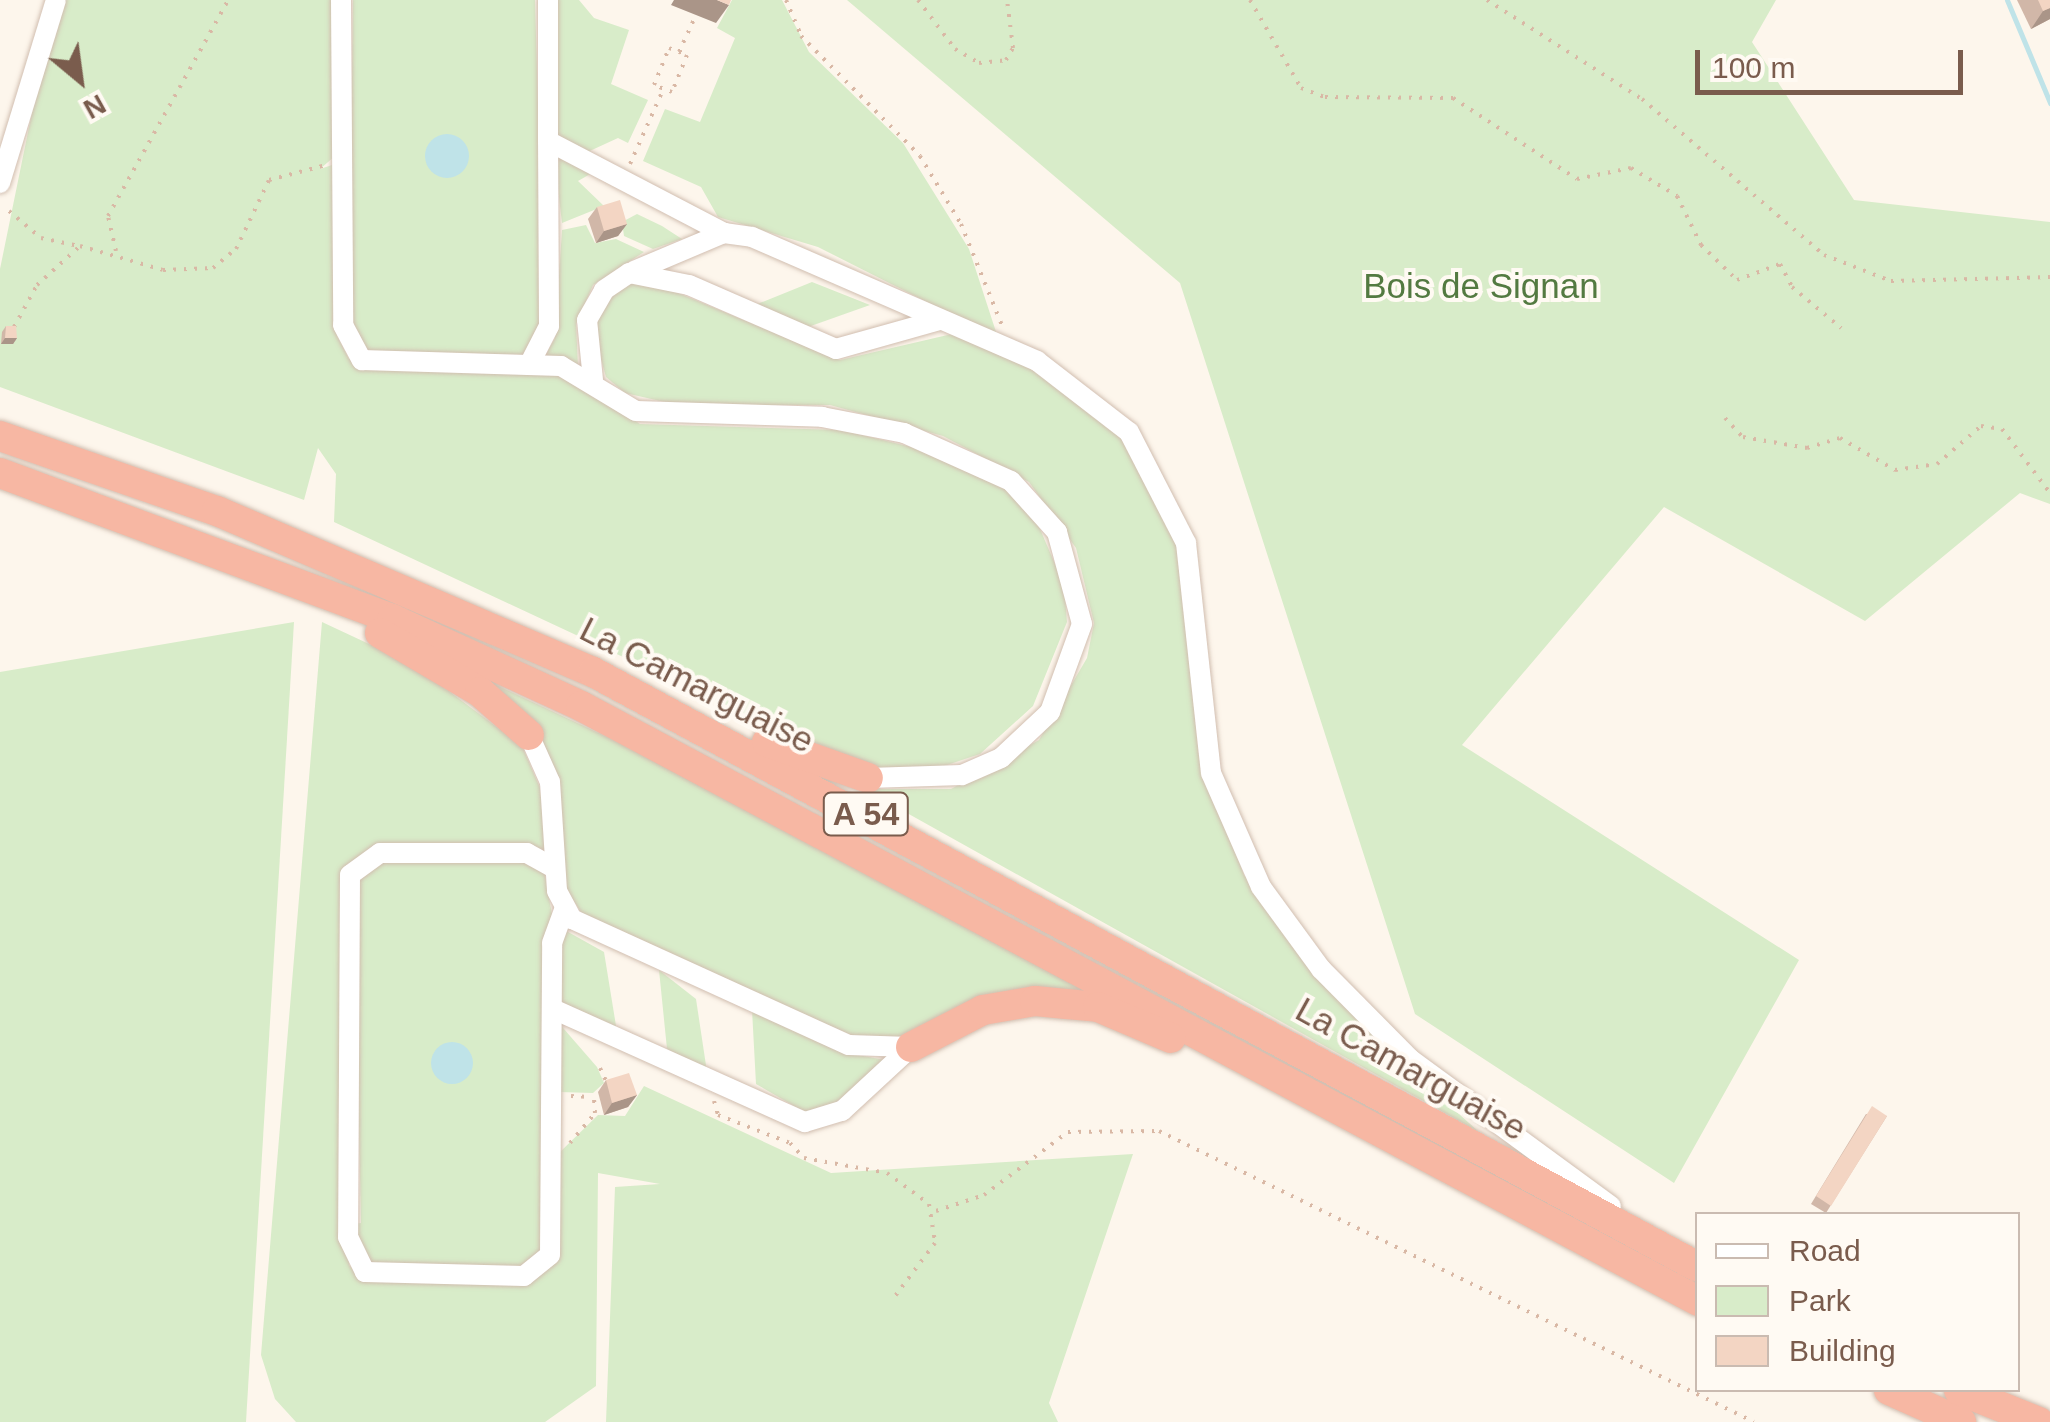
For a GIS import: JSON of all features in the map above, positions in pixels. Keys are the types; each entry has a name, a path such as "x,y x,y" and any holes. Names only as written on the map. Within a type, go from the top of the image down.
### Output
{"highway":[{"name":"La Camarguaise","path":"0,436 340,560 593,672 1695,1265"},
{"name":"La Camarguaise","path":"0,473 392,618 686,757 1505,1202 1695,1299"},
{"path":"75,498 384,635 480,692 529,735"},
{"path":"593,672 868,778"},
{"path":"911,1047 1014,1003 1098,1008 1505,1202"},
{"path":"1630,1219 1695,1256"},
{"path":"1894,1392 1962,1422"},
{"path":"1964,1392 2039,1422"}],"street":[{"path":"0,183 56,0"},
{"path":"341,0 341,163 351,352 375,364 529,365 594,380 621,405 664,416 822,418 904,433 1011,481 1051,522 1076,573 1082,624 1050,712 1001,758 962,775 868,778"},
{"path":"529,365 550,326 548,0"},
{"path":"548,140 724,233 752,236 1008,347 1110,412 1168,493 1190,565 1211,773 1278,913 1424,1071 1630,1219"},
{"path":"594,380 587,320 604,290 629,273 724,233"},
{"path":"629,273 690,285 836,349 939,320"},
{"path":"529,735 550,782 554,868 564,910 552,944 552,1249 532,1273 384,1276 350,1255 353,868 380,853 528,853 554,868"},
{"path":"564,910 624,948 850,1045 911,1047"},
{"path":"552,1009 788,1117 824,1120 911,1047"}],"path":[{"path":"116,252 108,216 228,0"},
{"path":"786,0 801,36 920,156 997,298 1008,347"},
{"path":"918,0 955,49 979,63 1006,60 1013,48 1007,0"},
{"path":"1250,0 1301,88 1326,98 1453,98 1577,179 1630,168 1676,196 1701,245 1737,280 1780,264 1792,288 1841,328"},
{"path":"1487,0 1642,99 1824,254 1891,281 2050,277"},
{"path":"679,52 696,15"},
{"path":"669,48 679,52 688,55 672,92 654,85 669,48"},
{"path":"622,182 663,89"},
{"path":"10,211 41,238 116,252 162,270 213,268 236,249 270,180 341,163"},
{"path":"12,332 38,285 80,246"},
{"path":"1725,418 1743,438 1807,448 1840,438 1894,470 1937,464 1970,432 2002,429 2050,493"},
{"path":"600,1068 609,1084"},
{"path":"712,1085 718,1115 821,1165 887,1173 936,1211"},
{"path":"552,1098 595,1097 595,1113 565,1149 553,1150"},
{"path":"936,1211 984,1195 1068,1132 1159,1131 1754,1422"},
{"path":"892,1300 935,1243 936,1211"}],"green space":[{"path":"55,0 336,0 335,156 320,169 335,164 337,336 349,359 559,371 640,424 841,430 928,451 999,484 1034,515 1064,585 1067,622 1033,706 980,754 938,768 883,769 829,753 334,522 336,474 318,448 304,500 0,387 0,269"},
{"path":"353,0 535,0 544,317 530,355 360,351 349,317"},
{"path":"551,0 579,0 594,18 629,30 611,84 648,100 628,143 618,138 581,155 557,138"},
{"path":"732,0 782,0 809,52 903,143 969,249 998,338 818,247 718,217 701,187 643,161 665,109 700,122 735,38 717,28"},
{"name":"Bois de Signan","path":"847,0 1776,0 1752,42 1854,200 2050,222 2050,504 2020,493 1865,621 1664,507 1462,745 1799,960 1674,1183 1415,1014 1180,283"},
{"path":"554,155 592,173 578,181 604,206 562,223"},
{"path":"637,214 682,239 653,249 624,236 622,222"},
{"path":"586,225 595,243 616,239 644,252 593,285 576,324 578,366 544,358 555,338 562,230"},
{"path":"812,282 870,305 808,327 755,305"},
{"path":"654,283 840,360 952,334 1030,367 1129,443 1177,542 1199,757 1244,875 1409,1069 1479,1132 864,789 951,789 1039,740 1087,658 1094,623 1076,548 1029,482 943,436 830,405 678,405 625,393 606,377 592,327 600,305 626,284"},
{"path":"294,622 246,1422 0,1422 0,672"},
{"path":"322,622 414,665 522,746 540,788 546,854 374,848 344,872 349,1265 357,1273 536,1276 559,1153 598,1115 625,1116 644,1086 831,1173 1133,1154 1049,1403 1058,1422 606,1422 615,1187 660,1184 598,1173 596,1386 545,1422 296,1422 275,1399 261,1355"},
{"path":"492,683 635,750 1087,991 872,1044 586,920 563,884 551,760"},
{"path":"527,858 544,870 553,920 547,1239 532,1266 368,1266 353,1224 361,1223 354,884 370,863"},
{"path":"561,928 604,952 617,1032 558,1000"},
{"path":"659,970 696,999 707,1072 667,1049"},
{"path":"752,1010 858,1055 885,1060 838,1104 808,1114 756,1084"},
{"path":"557,1021 597,1067 604,1083 593,1093 559,1092"}],"water":[{"path":"447,134 463,140 469,156 463,172 447,178 431,172 425,156 431,140"},
{"path":"452,1042 467,1048 473,1063 467,1078 452,1084 437,1078 431,1063 437,1048"}],"building":[{"path":"2038,0 2050,0 2050,8 2043,11"},
{"path":"620,200 627,224 604,231 597,207"},
{"path":"6,326 16,326 17,338 5,338"},
{"path":"629,1073 637,1095 612,1103 606,1080"},
{"path":"1872,1106 1887,1116 1831,1206 1816,1196"}],"waterway":[{"path":"2007,0 2050,103"}]}
